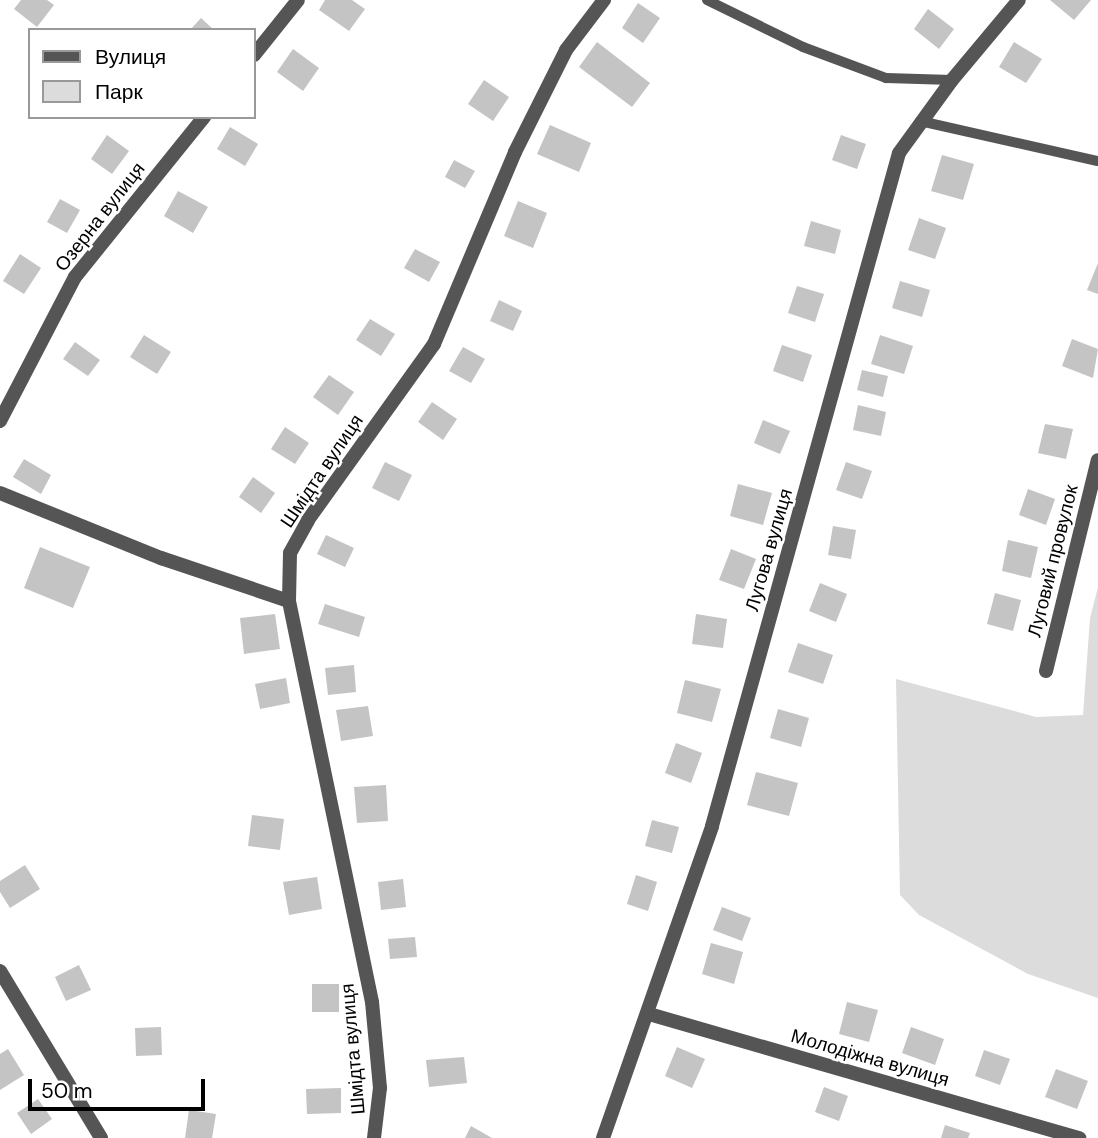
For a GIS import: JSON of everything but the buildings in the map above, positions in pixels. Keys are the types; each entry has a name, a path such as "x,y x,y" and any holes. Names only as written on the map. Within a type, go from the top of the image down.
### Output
{"street":[{"path":"256,52 298,0"},
{"name":"Шмідта вулиця","path":"374,1138 380,1088 372,1002 289,601 290,553 308,520 434,345 515,152 566,50 604,0"},
{"name":"Лугова вулиця","path":"603,1138 649,1014 712,827 899,153 952,80 1019,0"},
{"name":"Озерна вулиця","path":"0,421 75,277 202,119"},
{"name":"Луговий провулок","path":"1046,671 1098,460"},
{"path":"0,493 161,558 289,601"},
{"path":"0,971 102,1138"},
{"name":"Молодіжна вулиця","path":"649,1014 1079,1138"}],"lane":[{"path":"707,0 803,47 886,78 952,80"},
{"path":"920,121 1098,161"}],"green space":[{"path":"1098,587 1098,998 1028,974 919,915 900,895 896,679 1036,717 1083,715 1090,618"}]}
